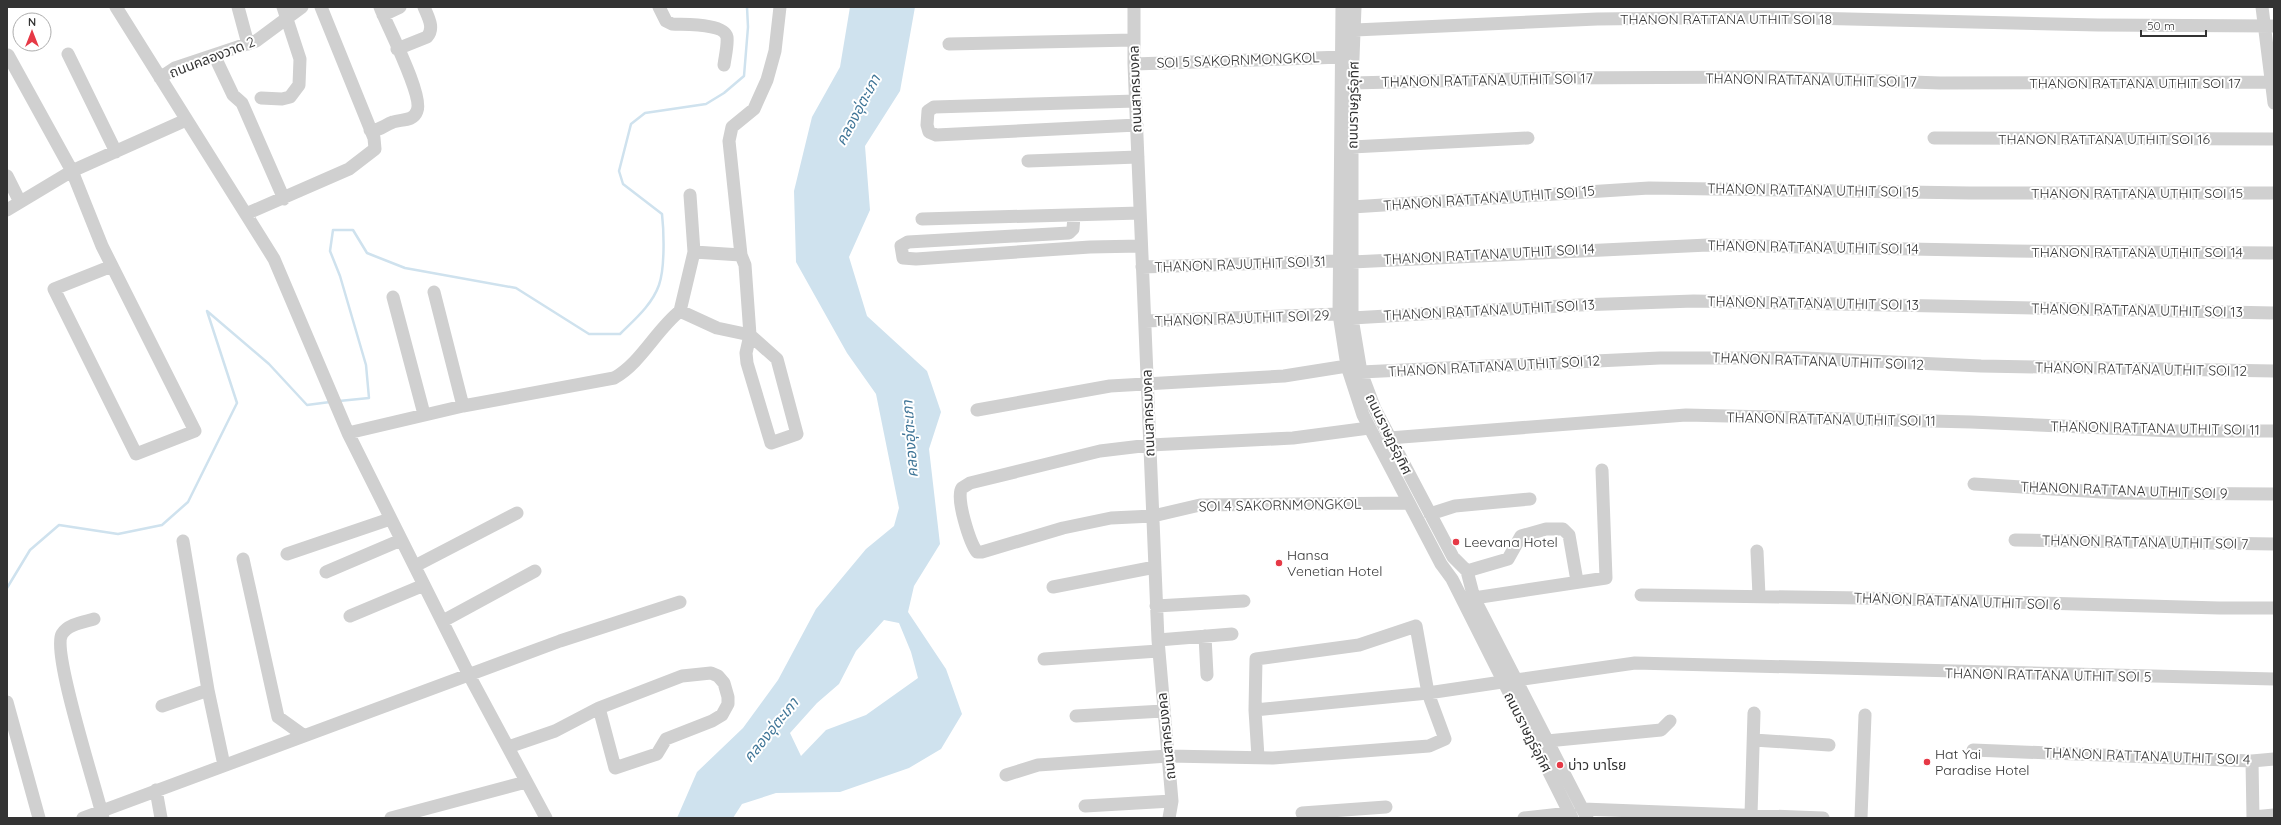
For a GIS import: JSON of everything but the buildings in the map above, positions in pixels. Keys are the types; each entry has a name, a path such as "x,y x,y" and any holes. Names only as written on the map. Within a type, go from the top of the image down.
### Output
{"street":[{"path":"116,7 274,259 348,433 469,675 546,818"},
{"path":"238,7 248,44"},
{"name":"ถนนคลองวาด 2","path":"160,78 175,68 256,41 285,12 302,7"},
{"path":"246,214 284,199 348,169 372,153 375,144 321,7"},
{"path":"370,130 377,130 394,122 405,121 417,111 418,99 382,11 400,7"},
{"path":"397,49 427,37 430,33 432,28 424,7"},
{"path":"659,7 666,21 672,24 715,27 725,33 727,38 724,65"},
{"path":"680,311 716,328 750,335 778,358 797,434 771,443 747,363 747,343 750,335 745,265 741,255 729,141 732,127 754,108 767,80 775,51 780,7"},
{"name":"ถนนสาครมงคล","path":"1134,7 1133,40 1156,606 1163,711 1172,801 1168,818"},
{"name":"ถนนราษฏร์อุทิศ","path":"1342,7 1347,122 1345,261 1352,318 1361,372 1375,409 1389,438 1430,514 1447,560 1452,579 1502,682 1571,816"},
{"name":"ถนนราษฏร์อุทิศ","path":"1355,7 1352,83 1347,122 1352,147 1352,207 1339,314 1347,366 1369,428 1408,502 1447,560 1467,570 1474,598 1585,814"},
{"path":"2262,7 2270,26 2274,103"},
{"path":"261,98 282,99 290,97 300,85 300,59 285,12"},
{"name":"THANON RATTANA UTHIT SOI 18","path":"1355,30 1597,19 1760,18 2270,26"},
{"path":"949,44 1133,40"},
{"path":"68,54 116,152"},
{"path":"8,55 72,171 112,266 194,431 136,454 54,289 112,266"},
{"path":"214,55 233,95 242,103 284,199"},
{"name":"SOI 5 SAKORNMONGKOL","path":"1134,64 1343,57"},
{"name":"THANON RATTANA UTHIT SOI 17","path":"1352,83 1552,78 1755,77 1940,83 2272,82"},
{"path":"1136,101 934,107 928,111 927,125 929,132 936,134 1137,125"},
{"path":"7,210 72,171 186,120"},
{"path":"1352,147 1528,138"},
{"name":"THANON RATTANA UTHIT SOI 16","path":"1934,138 2274,138"},
{"path":"1028,161 1138,157"},
{"path":"7,176 20,202"},
{"name":"THANON RATTANA UTHIT SOI 15","path":"1352,207 1649,188 1970,193 2274,194"},
{"path":"348,433 424,414 614,378 627,369 667,323 680,311 694,252 690,195"},
{"path":"922,219 1140,213"},
{"path":"1074,216 1073,229 1069,233 908,242 901,246 901,254 902,258 916,259 1090,247 1141,246"},
{"name":"THANON RATTANA UTHIT SOI 14","path":"1345,261 1708,245 2013,251 2274,253"},
{"path":"694,252 741,255"},
{"name":"THANON RAJUTHIT SOI 31","path":"1142,267 1345,261"},
{"path":"434,292 463,406"},
{"path":"393,297 424,414"},
{"name":"THANON RATTANA UTHIT SOI 13","path":"1352,318 1579,304 1694,301 2274,313"},
{"name":"THANON RAJUTHIT SOI 29","path":"1145,321 1339,314"},
{"name":"THANON RATTANA UTHIT SOI 12","path":"1361,372 1660,358 1789,358 1981,366 2274,372"},
{"path":"977,410 1110,386 1147,382 1277,376 1347,366"},
{"name":"THANON RATTANA UTHIT SOI 11","path":"1389,438 1686,415 1971,422 2173,430 2274,431"},
{"path":"1150,445 1293,438 1369,428"},
{"name":"SOI 4 SAKORNMONGKOL","path":"1150,445 1100,451 970,483 962,488 959,496 970,539 977,552 982,552 1070,526 1111,518 1153,516 1200,505 1408,502"},
{"path":"1474,598 1577,581 1606,578 1602,470"},
{"name":"THANON RATTANA UTHIT SOI 9","path":"1974,484 2118,493 2274,494"},
{"path":"1430,514 1455,506 1530,498"},
{"path":"415,566 517,513"},
{"path":"287,554 390,519"},
{"path":"1467,570 1508,559 1521,536 1546,529 1563,529 1569,535 1577,581"},
{"path":"326,572 401,540"},
{"name":"THANON RATTANA UTHIT SOI 7","path":"2015,540 2274,544"},
{"path":"183,541 208,690 224,765"},
{"path":"1757,552 1759,596"},
{"path":"243,559 278,717 303,736"},
{"path":"1053,587 1155,567"},
{"path":"442,621 535,571"},
{"path":"350,616 424,585"},
{"name":"THANON RATTANA UTHIT SOI 6","path":"1641,596 1759,596 2219,608 2274,608"},
{"path":"1156,606 1244,601"},
{"path":"83,818 102,815 156,790 560,641 680,602"},
{"path":"94,619 67,628 62,634 59,642 66,683 102,815"},
{"path":"1006,775 1038,765 1168,756 1258,757 1429,746 1445,739 1428,694 1416,626 1359,645 1256,659 1255,710 1258,757"},
{"path":"1044,659 1158,645 1205,636 1232,634"},
{"path":"1205,636 1207,675"},
{"name":"THANON RATTANA UTHIT SOI 5","path":"1516,680 1635,663 1823,669 2274,679"},
{"path":"508,747 555,731 599,708 682,676 701,673 711,673 718,676 724,683 728,704 722,715 712,721 666,738 656,754 615,768 599,708"},
{"path":"1255,710 1428,694 1502,682"},
{"path":"162,706 208,690"},
{"path":"7,702 39,818"},
{"path":"1076,716 1163,711"},
{"path":"1751,815 1754,713"},
{"path":"1861,818 1865,715"},
{"path":"1547,741 1661,730 1670,721"},
{"path":"1754,740 1829,745"},
{"name":"THANON RATTANA UTHIT SOI 4","path":"1973,750 2252,761 2274,759"},
{"path":"2252,761 2253,817 2274,815"},
{"path":"391,818 526,782"},
{"path":"156,790 161,818"},
{"path":"1085,806 1172,801"},
{"path":"1302,812 1356,814 1386,807"},
{"path":"1585,814 1751,815 1823,818"},
{"path":"1524,818 1571,816"}],"water":[{"name":"คลองอุ่ตะเภา","path":"850,7 915,7 900,91 865,146 870,210 849,257 867,316 927,371 941,412 929,449 940,544 914,586 908,612 946,669 962,714 941,749 909,768 840,792 776,793 742,804 733,818 677,818 697,772 743,728 778,680 816,609 866,549 894,526 899,508 876,394 847,353 796,262 794,191 812,117 840,67","holes":["884,620 899,623 911,652 918,678 866,715 826,730 801,756 790,733 817,703 839,684 856,651"]}],"waterway":[{"path":"339,401 369,398 366,365 340,276 330,251 333,230 353,230 367,253 405,268 516,288 589,334 620,334 642,312 652,299 661,278 663,260 664,240 662,214 623,184 619,171 631,124 645,113 706,104 724,93 744,76 748,27 747,7"},
{"path":"7,588 30,550 59,525 118,534 162,525 188,502 237,403 207,311 269,364 307,405 330,402"}],"place":[{"name":"Leevana Hotel","path":"1456,542"},
{"name":"Hansa Venetian Hotel","path":"1279,563"},
{"name":"Hat Yai Paradise Hotel","path":"1927,762"},
{"name":"บ่าว บาโรย","path":"1560,765"}]}
